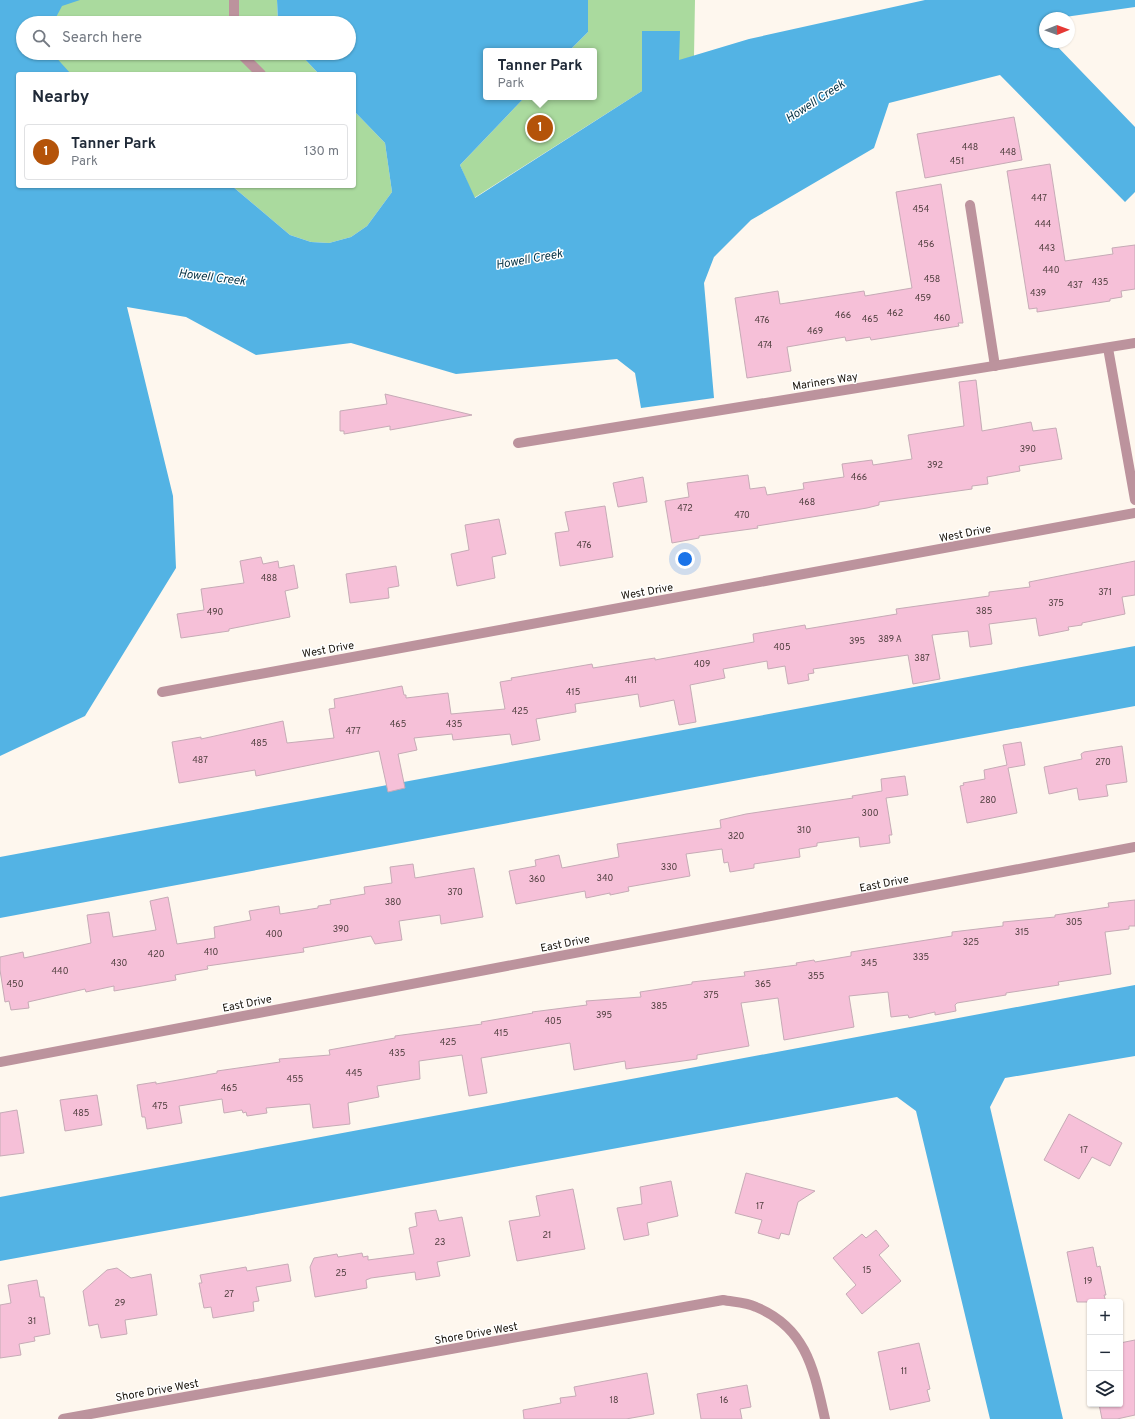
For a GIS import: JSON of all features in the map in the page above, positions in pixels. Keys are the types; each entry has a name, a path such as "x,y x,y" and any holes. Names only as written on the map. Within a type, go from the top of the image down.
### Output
{"street":[{"path":"234,0 234,16"},
{"path":"247,60 259,72"},
{"path":"970,205 995,366"},
{"name":"Mariners Way","path":"518,443 1135,343"},
{"path":"1108,348 1135,500"},
{"name":"West Drive","path":"162,692 1135,513"},
{"name":"East Drive","path":"0,1062 1135,847"},
{"name":"Shore Drive West","path":"64,1419 723,1300 755,1306 784,1322 804,1347 815,1378 826,1419"}],"green space":[{"path":"0,0 277,0 278,16 16,16 16,60 306,60 317,72 18,72"},
{"path":"588,0 695,0 694,56 679,61 642,91 474,198 460,165 522,100 597,100 597,48 572,48 588,32"},
{"path":"356,113 385,143 392,192 367,226 351,237 329,243 311,242 290,235 234,188 356,188"}],"water":[{"name":"Howell Creek","path":"0,0 80,0 62,6 57,16 16,16 16,60 58,60 69,72 16,72 16,188 234,188 290,235 311,242 329,243 351,237 367,226 392,192 385,143 356,113 356,72 317,72 306,60 356,60 356,16 278,16 277,0 588,0 588,32 572,48 483,48 483,100 522,100 460,165 475,198 642,91 642,31 680,31 679,60 749,39 925,0 1135,0 1135,7 1075,16 1075,12 1039,12 1039,48 1059,48 1135,127 1135,192 1125,202 1000,75 889,103 874,148 751,220 714,257 704,283 714,398 641,408 635,373 617,359 456,374 351,343 256,355 186,317 127,307 173,496 176,568 85,716 0,756"},
{"path":"1135,646 1135,706 0,918 0,857"},
{"path":"1135,985 1135,1056 1005,1078 990,1107 1063,1419 990,1419 916,1111 897,1097 0,1261 0,1197"}],"building":[{"path":"1014,117 1022,160 925,178 917,134"},
{"path":"1050,164 1065,261 1113,254 1112,248 1135,245 1135,289 1121,291 1122,297 1110,299 1110,301 1037,312 1037,308 1029,309 1007,171"},
{"path":"941,184 963,323 958,323 959,326 871,340 870,337 846,341 845,337 787,347 791,371 747,378 735,298 778,291 780,304 864,291 865,296 912,288 896,192"},
{"path":"976,380 982,431 1031,422 1033,431 1056,428 1062,459 1019,466 1020,471 987,477 988,484 972,486 972,489 879,502 879,505 867,508 757,526 758,528 699,536 699,538 672,543 665,501 689,497 687,483 748,475 750,489 765,487 767,495 804,489 803,483 844,477 842,464 872,460 873,465 912,459 908,435 964,426 959,382"},
{"path":"385,394 472,415 390,430 390,426 344,434 344,431 340,431 340,411 387,404"},
{"path":"643,477 647,502 618,507 613,483"},
{"path":"605,506 613,557 560,566 555,533 569,531 565,512"},
{"path":"499,519 506,554 492,557 495,578 457,586 451,554 469,550 465,525"},
{"path":"261,557 263,564 278,561 279,568 294,565 298,588 285,591 290,617 229,629 229,631 181,638 177,614 204,610 201,589 244,583 240,561"},
{"path":"1135,561 1135,595 1122,597 1125,614 1082,623 1082,625 1068,627 1069,630 1039,636 1036,618 989,624 992,644 970,647 968,631 932,635 940,679 913,684 908,655 813,669 814,673 808,674 809,680 788,684 785,666 768,669 767,661 723,669 725,678 690,685 696,722 679,725 674,700 640,707 638,694 575,704 576,712 536,719 540,740 512,745 510,734 453,740 452,734 414,738 417,750 398,754 405,788 388,792 379,751 256,776 255,770 179,783 172,742 201,737 201,739 283,721 287,743 334,738 329,709 335,708 334,699 402,686 406,698 448,693 451,714 505,709 500,682 512,680 511,678 592,664 593,668 655,658 655,660 754,642 753,634 805,625 806,629 897,614 896,609 989,596 989,592 1030,587 1029,582"},
{"path":"396,566 399,586 388,588 389,598 350,603 346,574"},
{"path":"1021,742 1025,765 1008,768 1017,813 967,823 960,786 964,785 963,783 985,779 984,770 1007,765 1003,745"},
{"path":"1122,746 1127,782 1106,785 1108,796 1079,800 1077,788 1049,794 1044,767 1082,759 1081,754 1084,752"},
{"path":"905,776 908,795 886,798 892,835 889,835 890,843 860,847 859,837 817,843 817,846 799,849 800,857 754,864 754,868 730,872 728,862 724,863 722,849 686,854 690,876 628,887 629,891 610,895 610,893 586,898 585,891 516,904 509,871 536,866 535,860 559,855 562,868 619,857 617,844 721,828 720,820 746,814 853,798 852,796 882,791 881,779"},
{"path":"413,864 415,878 474,868 483,917 441,924 440,915 399,921 402,940 375,944 371,936 303,948 304,952 207,966 208,969 175,975 176,980 114,991 114,986 86,992 85,989 28,1002 29,1008 11,1010 9,1001 5,1002 0,970 0,957 23,952 24,958 91,943 87,915 109,912 113,937 156,930 150,901 168,897 177,944 215,938 214,927 251,920 249,911 279,906 280,914 318,908 318,906 331,904 330,900 365,894 364,887 392,883 390,867"},
{"path":"1135,900 1135,926 1129,926 1129,929 1105,932 1111,974 1058,982 1059,985 1006,993 1006,995 957,1003 955,1005 956,1011 935,1015 935,1012 909,1018 908,1015 891,1017 888,992 849,996 854,1027 784,1040 778,998 741,1003 749,1046 697,1055 697,1059 626,1069 625,1061 574,1070 570,1043 481,1058 487,1093 469,1096 462,1055 419,1061 420,1079 377,1086 379,1097 348,1103 350,1124 313,1128 310,1104 266,1108 267,1113 247,1116 246,1112 243,1113 242,1110 224,1113 222,1099 179,1106 182,1123 147,1129 145,1117 142,1117 137,1085 156,1082 156,1084 217,1073 217,1071 280,1062 279,1059 330,1055 329,1050 395,1038 395,1036 482,1024 481,1022 533,1013 532,1012 587,1005 586,1001 641,997 640,992 692,984 692,982 745,976 744,972 797,965 796,963 814,960 815,962 851,956 851,952 952,936 952,932 1003,926 1003,922 1055,917 1055,915 1109,907 1108,903"},
{"path":"97,1095 102,1125 65,1131 60,1100"},
{"path":"17,1110 24,1153 0,1156 0,1113"},
{"path":"1069,1114 1122,1143 1110,1166 1092,1157 1079,1179 1044,1160"},
{"path":"746,1173 815,1191 798,1202 789,1235 781,1233 779,1239 758,1233 762,1220 735,1213"},
{"path":"671,1181 678,1216 647,1223 649,1235 624,1240 617,1208 642,1204 640,1187"},
{"path":"573,1189 585,1249 517,1261 509,1221 540,1216 536,1196"},
{"path":"436,1210 439,1221 462,1217 470,1256 437,1262 440,1276 416,1280 415,1272 371,1278 366,1280 367,1288 315,1297 310,1267 314,1258 337,1254 338,1257 362,1253 363,1257 368,1256 368,1260 414,1254 409,1228 417,1226 415,1213"},
{"path":"876,1230 889,1246 879,1255 901,1281 862,1314 846,1294 856,1285 833,1258 862,1234 866,1238"},
{"path":"1093,1247 1097,1267 1100,1266 1106,1295 1104,1295 1105,1299 1087,1299 1087,1302 1077,1302 1067,1252"},
{"path":"288,1264 291,1281 256,1287 259,1301 253,1302 254,1311 213,1318 211,1307 204,1308 199,1283 202,1283 200,1275 246,1267 247,1271"},
{"path":"117,1268 131,1278 151,1274 157,1315 125,1320 127,1334 101,1338 98,1324 89,1326 83,1291 107,1270"},
{"path":"37,1280 40,1297 44,1297 50,1334 34,1337 35,1341 19,1344 21,1355 0,1358 0,1305 11,1303 8,1285"},
{"path":"1135,1340 1135,1415 1117,1419 1102,1419 1100,1407 1123,1407 1123,1342"},
{"path":"919,1343 930,1389 927,1390 930,1401 890,1410 878,1352"},
{"path":"647,1373 654,1414 626,1419 524,1419 523,1410 561,1403 560,1398 576,1396 574,1387"},
{"path":"747,1385 751,1407 740,1409 742,1419 701,1419 697,1394"}],"place":[{"name":"Tanner Park","path":"540,128"}]}
